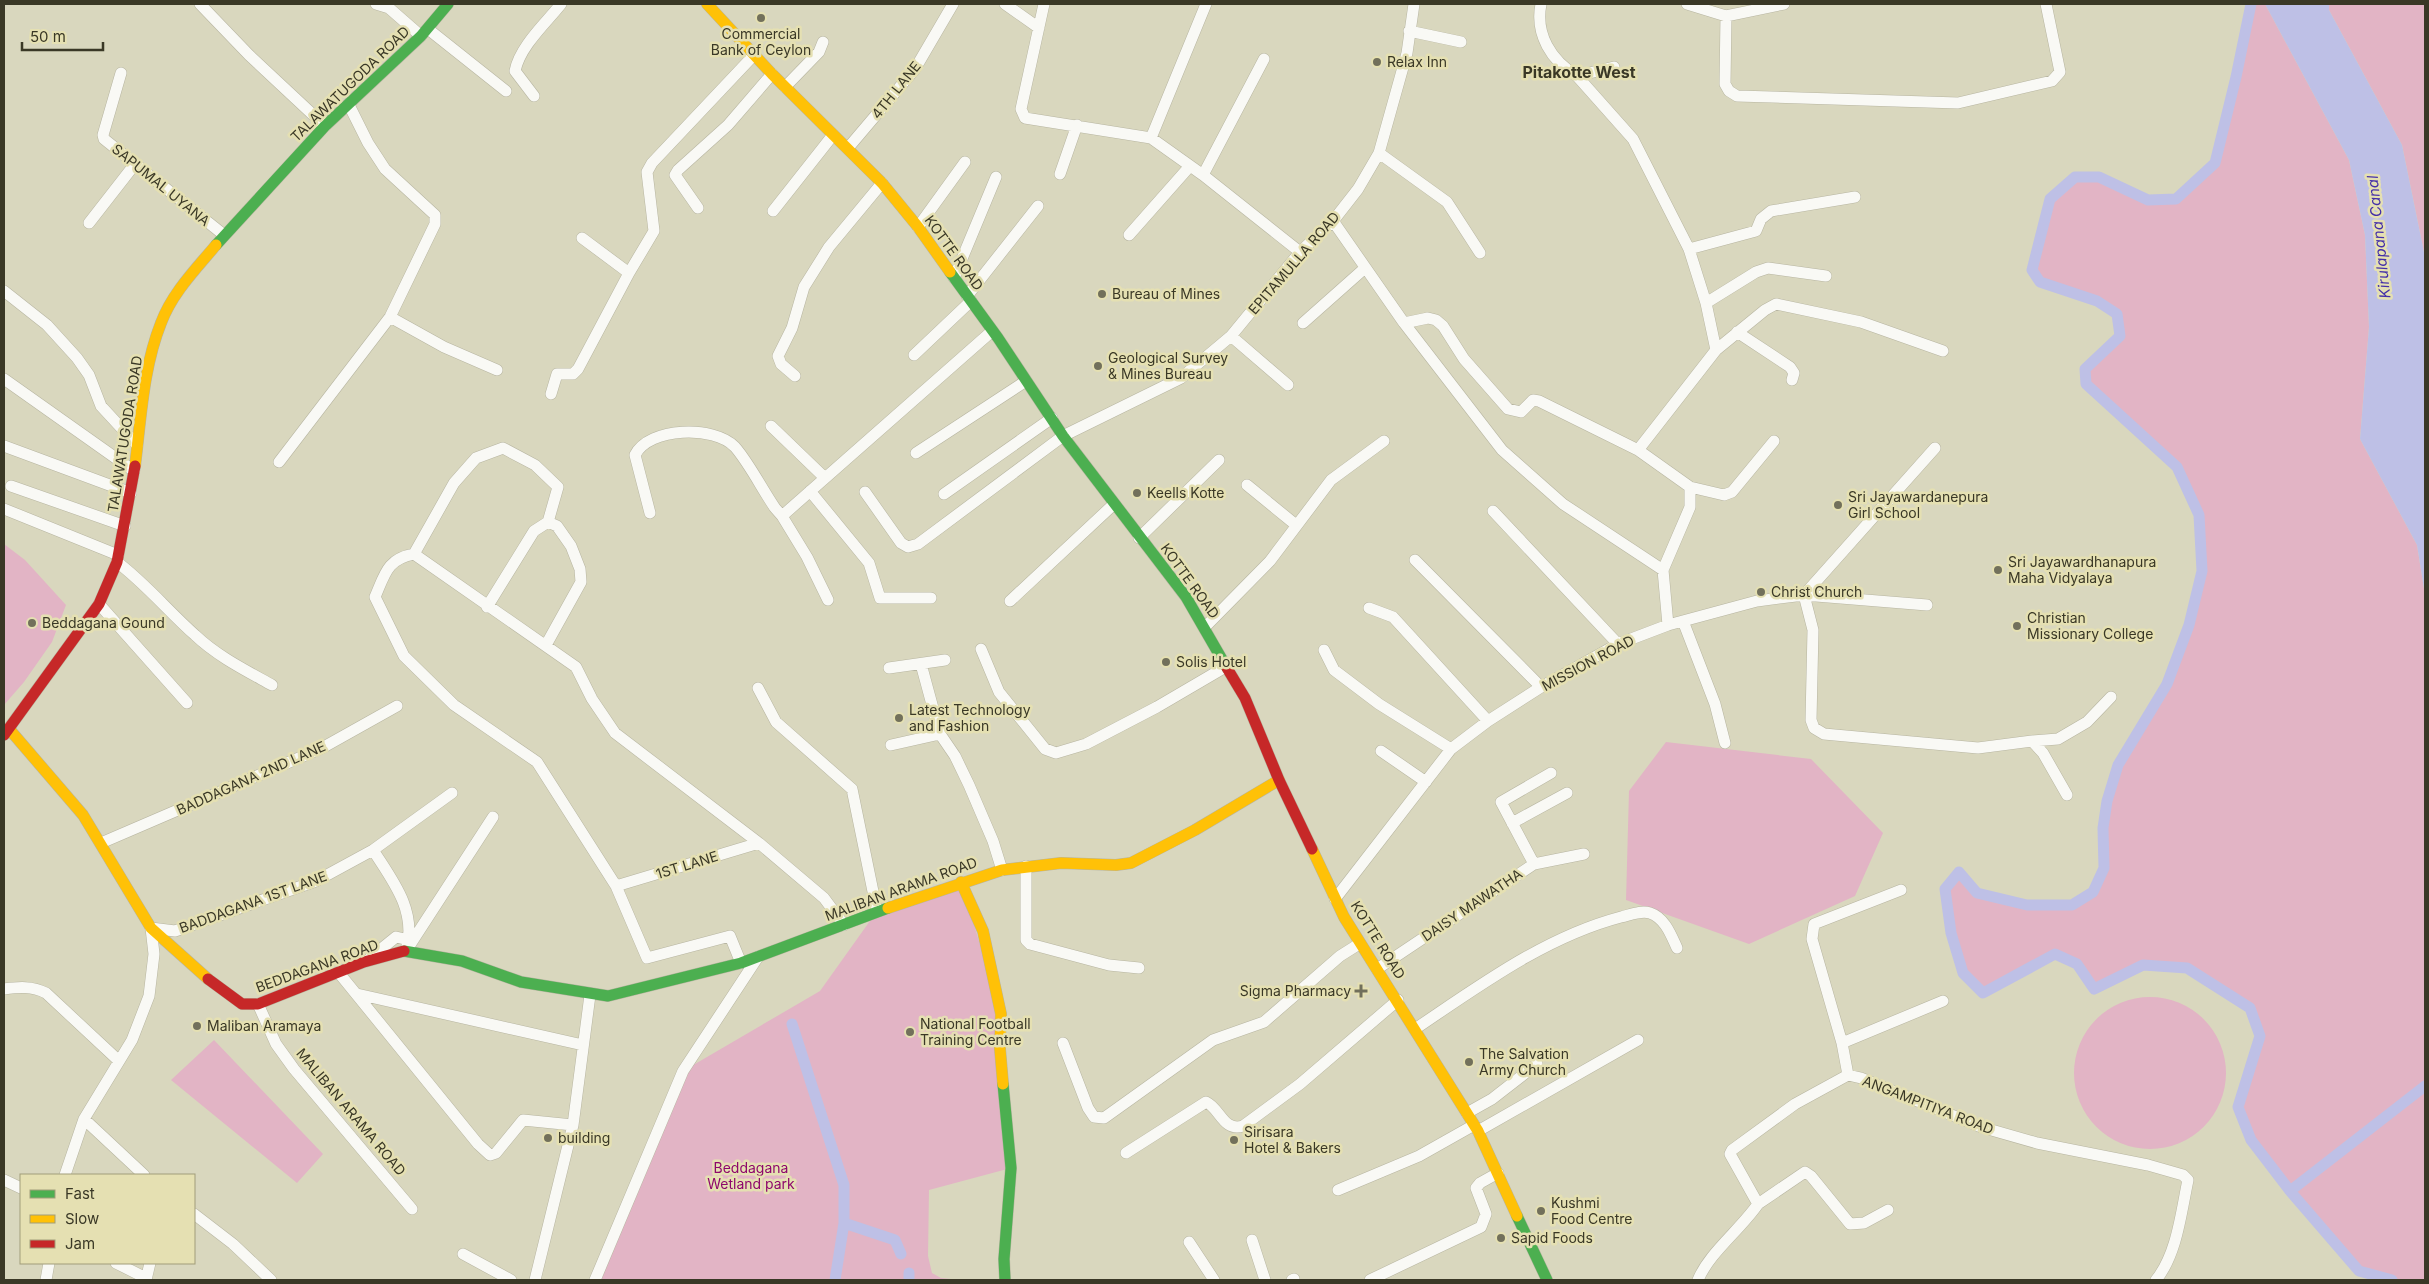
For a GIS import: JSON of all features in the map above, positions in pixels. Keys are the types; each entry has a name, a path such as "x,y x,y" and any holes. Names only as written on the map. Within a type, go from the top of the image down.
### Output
{"main road":[{"name":"TALAWATUGODA ROAD","path":"7,732 99,604 117,558 125,526 148,371 161,322 182,286 224,235 325,126 349,106 425,33 448,4"},
{"name":"KOTTE ROAD","path":"706,4 772,74 882,183 918,227 1063,436 1138,538 1186,597 1205,626 1245,698 1279,780 1358,944 1398,1000 1476,1128 1547,1280"},
{"name":"BEDDAGANA ROAD","path":"7,732 83,815 151,928 216,988 242,1004 258,1004 407,946 462,961 521,982"},
{"name":"MALIBAN ARAMA ROAD","path":"521,982 590,995 608,996 741,963 877,911 1002,870 1061,863 1116,866 1131,863 1196,830 1279,780"},
{"path":"961,882 983,931 1002,1014 1000,1049 1011,1168 1004,1259 1005,1280"}],"street":[{"path":"200,4 249,55 325,126"},
{"path":"376,4 389,8 506,91"},
{"path":"534,96 515,71 517,63 522,53 561,4"},
{"name":"4TH LANE","path":"848,148 915,69 953,4"},
{"path":"1005,4 1039,28"},
{"path":"1044,4 1021,109 1025,118 1151,138 1203,174 1300,252"},
{"path":"1151,138 1206,4"},
{"name":"EPITAMULLA ROAD","path":"865,492 901,543 908,547 918,544 1063,436 1181,378 1231,336 1300,252 1333,221 1358,189 1379,153 1406,53 1414,4"},
{"path":"1541,4 1539,13 1541,33 1549,51 1577,76 1633,139 1688,249 1706,304 1716,350"},
{"path":"1687,4 1726,16 1784,4"},
{"path":"1726,16 1725,84 1729,91 1737,96 1958,103 2052,81 2056,77 2060,72 2046,4"},
{"path":"1409,31 1461,42"},
{"path":"785,87 820,52 823,42"},
{"path":"551,394 557,374 573,374 578,369 629,273 654,231 647,172 652,163 754,55"},
{"path":"1203,174 1264,59"},
{"path":"1577,76 1614,67"},
{"name":"SAPUMAL UYANA","path":"121,73 103,135 107,142 224,235"},
{"path":"698,208 678,182 675,175 678,170 728,125 772,74"},
{"path":"279,462 390,316 435,224 435,215 385,169 368,143 349,106"},
{"path":"1060,174 1077,125"},
{"path":"773,211 833,135"},
{"path":"1379,153 1447,202 1480,253"},
{"path":"918,227 964,162"},
{"path":"89,223 135,164"},
{"path":"1129,235 1190,166"},
{"path":"954,278 996,177"},
{"path":"795,376 781,364 778,356 792,328 804,286 829,246 882,183"},
{"path":"1688,249 1756,231 1762,219 1771,211 1855,197"},
{"path":"914,355 969,298 1038,206"},
{"path":"1333,221 1364,268 1502,450 1563,504 1663,570"},
{"path":"582,238 629,273"},
{"path":"1303,323 1364,268"},
{"path":"1706,304 1756,272 1768,268 1826,276"},
{"path":"4,291 47,325 77,358 89,375 101,406 137,445"},
{"path":"1638,450 1716,350 1765,310 1776,304 1860,322 1943,351"},
{"path":"390,316 444,347 497,370"},
{"path":"1404,322 1428,318 1436,320 1443,326 1464,359 1508,409 1520,412 1532,400 1539,401 1638,450 1690,487 1724,495 1732,492 1774,441"},
{"path":"782,516 991,332"},
{"path":"1737,332 1790,367 1794,373 1792,380"},
{"path":"1231,336 1288,385"},
{"path":"4,379 134,471"},
{"path":"916,453 1026,381"},
{"path":"944,494 1052,418"},
{"path":"771,426 825,478"},
{"path":"650,513 635,455 638,448 646,442 681,430 717,437 734,446 774,508 782,516 807,557 828,600"},
{"path":"1205,626 1270,561 1331,480 1384,441"},
{"path":"4,446 131,493"},
{"path":"414,554 454,483 476,458 503,448 535,465 558,487 548,522 534,531 487,607"},
{"path":"1935,448 1804,596 1813,630 1811,720 1814,728 1824,734 1978,748 2058,739 2087,722 2111,697"},
{"path":"1138,538 1219,460"},
{"path":"1247,485 1296,525"},
{"path":"11,486 125,526"},
{"path":"1668,625 1663,570 1690,507 1690,487"},
{"path":"810,491 869,563 880,598 931,598"},
{"path":"1010,600 1114,504"},
{"path":"4,509 117,558 195,636 232,664 272,685"},
{"path":"1494,511 1618,644"},
{"path":"546,645 581,582 580,569 571,546 557,526 548,522"},
{"path":"741,963 730,936 647,958 616,886 537,762 454,705 404,656 375,598 389,565 401,556 414,554 487,607 576,667 592,699 615,733 759,843 824,898 844,925"},
{"path":"1415,560 1540,687"},
{"name":"MISSION ROAD","path":"1335,899 1451,749 1488,721 1540,687 1618,644 1668,625 1757,601 1804,596 1928,605"},
{"path":"99,604 187,703"},
{"path":"1369,608 1393,617 1488,721"},
{"path":"1683,621 1715,704 1725,743"},
{"path":"981,649 1000,692 1045,749 1056,753 1095,739 1158,707 1227,666"},
{"path":"1324,650 1334,670 1379,704 1451,749"},
{"path":"890,668 945,660"},
{"path":"921,664 940,734 955,756 969,786 993,841 1002,870"},
{"path":"758,688 776,722 852,789 877,911"},
{"name":"BADDAGANA 2ND LANE","path":"101,843 322,748 397,706"},
{"path":"891,745 940,734"},
{"path":"2032,741 2053,769 2067,795"},
{"path":"1381,751 1426,782"},
{"name":"DAISY MAWATHA","path":"1376,969 1534,864 1501,802 1550,774"},
{"name":"BADDAGANA 1ST LANE","path":"151,928 175,931 316,882 373,850 452,793"},
{"path":"1512,823 1567,793"},
{"path":"407,946 493,817"},
{"name":"1ST LANE","path":"616,886 759,843"},
{"path":"373,850 403,899 409,915 407,946"},
{"path":"1534,864 1584,854"},
{"path":"1026,866 1026,940 1030,944 1110,965 1139,968"},
{"path":"1848,1075 1842,1043 1812,939 1814,924 1901,890"},
{"path":"1414,1029 1505,969 1556,942 1608,920 1642,912 1652,913 1664,922 1677,948"},
{"path":"64,1174 84,1119 132,1040 149,996 154,954 151,928"},
{"path":"364,962 396,937 407,946"},
{"path":"1064,1043 1088,1108 1094,1117 1104,1118 1212,1040 1264,1022 1340,956 1358,944"},
{"path":"595,1280 683,1070 758,957"},
{"path":"339,973 478,1144 490,1155 496,1153 523,1120 573,1125"},
{"path":"4,989 22,987 46,992 119,1061"},
{"path":"357,994 583,1045"},
{"path":"534,1280 573,1125 590,995"},
{"path":"1126,1153 1206,1102 1230,1126 1236,1128 1243,1126 1300,1084 1398,1000"},
{"path":"1842,1043 1943,1001"},
{"name":"MALIBAN ARAMA ROAD","path":"258,1004 276,1044 289,1062 412,1209"},
{"path":"1338,1190 1419,1156 1476,1128 1638,1040"},
{"path":"1467,1113 1492,1099 1537,1064"},
{"name":"ANGAMPITIYA ROAD","path":"1758,1204 1730,1154 1732,1150 1795,1104 1848,1075 1861,1078 1981,1127 2037,1143 2148,1164 2183,1175 2188,1180 2178,1230 2163,1275"},
{"path":"84,1119 143,1174"},
{"path":"1698,1280 1704,1265 1743,1225 1758,1204 1805,1172 1811,1176 1850,1224 1864,1223 1888,1210"},
{"path":"1370,1280 1481,1227 1486,1214 1476,1188 1480,1183 1498,1173"},
{"path":"4,1180 20,1188"},
{"path":"195,1215 233,1244 271,1280"},
{"path":"1252,1240 1265,1280"},
{"path":"1189,1242 1214,1280"},
{"path":"462,1254 511,1280"},
{"path":"46,1280 49,1264"},
{"path":"118,1264 146,1279 150,1264"},
{"path":"2156,1280 2163,1275"}],"green space":[{"path":"2251,4 2265,4 2349,160 2365,235 2369,327 2360,439 2417,545 2425,595 2425,1280 2392,1280 2359,1271 2290,1191 2251,1140 2238,1107 2260,1036 2250,1008 2187,968 2143,965 2094,989 2077,964 2055,954 1983,993 1963,973 1951,933 1945,889 1959,872 1977,893 2027,905 2072,905 2093,892 2104,868 2103,828 2107,801 2118,765 2167,684 2189,625 2202,571 2199,515 2177,467 2086,384 2085,369 2120,336 2117,314 2097,301 2040,282 2032,270 2050,199 2075,177 2099,177 2148,200 2176,199 2215,163"},
{"path":"2329,4 2425,4 2425,257 2402,145 2329,10"},
{"name":"Beddagana Gound","path":"4,544 25,560 66,605 52,642 24,682 4,705"},
{"path":"1666,742 1811,759 1883,833 1855,896 1749,944 1626,900 1629,791"},
{"name":"Beddagana Wetland park","path":"961,882 1001,1014 1011,1168 929,1190 928,1256 932,1273 941,1278 960,1280 595,1280 683,1071 820,991 877,911"},
{"path":"2150,997 2165,998 2179,1003 2204,1019 2220,1044 2225,1058 2225,1088 2220,1102 2204,1127 2179,1143 2165,1148 2150,1149 2135,1148 2121,1143 2096,1127 2080,1102 2075,1088 2074,1073 2075,1058 2080,1044 2096,1019 2121,1003 2135,998"},
{"path":"214,1040 323,1154 297,1183 171,1080"}],"water":[{"name":"Kirulapana Canal","path":"2265,4 2329,4 2329,10 2402,145 2425,257 2425,595 2417,545 2360,439 2369,327 2365,235 2349,160"}],"waterway":[{"path":"2251,4 2215,163 2176,199 2148,200 2099,177 2075,177 2050,199 2032,270 2040,282 2097,301 2117,314 2120,336 2085,369 2086,384 2177,467 2199,515 2202,571 2189,625 2167,684 2118,765 2107,801 2103,828 2104,868 2093,892 2072,905 2027,905 1977,893 1959,872 1945,889 1951,933 1963,973 1983,993 2055,954 2077,964 2094,989 2143,965 2187,968 2250,1008 2260,1036 2238,1107 2251,1140 2290,1191"},
{"path":"792,1024 844,1185 844,1223 835,1280"},
{"path":"2392,1280 2359,1271 2290,1191 2425,1086"},
{"path":"844,1223 895,1240 901,1254"},
{"path":"909,1273 909,1280"}],"traffic: fast":[{"path":"216,245 325,126 421,36 448,4"},
{"path":"950,272 998,338 1063,436 1186,597 1227,668"},
{"path":"404,951 462,961 521,982 608,996 741,963 888,908"},
{"path":"1003,1084 1011,1168 1004,1259 1005,1280"},
{"path":"1517,1216 1547,1280"}],"traffic: slow":[{"path":"707,4 772,74 882,183 918,227 950,272"},
{"path":"135,466 146,376 161,323 178,291 216,245"},
{"path":"10,730 83,815 151,928 208,979"},
{"path":"888,908 1002,870 1061,863 1116,865 1131,863 1195,830 1279,780"},
{"path":"1312,849 1344,917 1478,1131 1517,1216"},
{"path":"961,882 983,931 1001,1014 1000,1049 1003,1084"}],"traffic: jam":[{"path":"4,735 99,604 117,562 135,466"},
{"path":"1227,668 1245,698 1279,780 1312,849"},
{"path":"208,979 242,1004 258,1004 364,962 404,951"}],"place":[{"name":"Commercial Bank of Ceylon","path":"761,18"},
{"name":"Relax Inn","path":"1377,62"},
{"name":"Bureau of Mines","path":"1102,294"},
{"name":"Geological Survey & Mines Bureau","path":"1098,366"},
{"name":"Keells Kotte","path":"1137,493"},
{"name":"Sri Jayawardanepura Girl School","path":"1838,505"},
{"name":"Sri Jayawardhanapura Maha Vidyalaya","path":"1998,570"},
{"name":"Christ Church","path":"1761,592"},
{"name":"Beddagana Gound","path":"32,623"},
{"name":"Christian Missionary College","path":"2017,626"},
{"name":"Solis Hotel","path":"1166,662"},
{"name":"Latest Technology and Fashion","path":"899,718"},
{"name":"Sigma Pharmacy","path":"1361,991"},
{"name":"Maliban Aramaya","path":"197,1026"},
{"name":"National Football Training Centre","path":"910,1032"},
{"name":"The Salvation Army Church","path":"1469,1062"},
{"name":"building","path":"548,1138"},
{"name":"Sirisara Hotel & Bakers","path":"1234,1140"},
{"name":"Kushmi Food Centre","path":"1541,1211"},
{"name":"Sapid Foods","path":"1501,1238"}],"district":[{"name":"Pitakotte West","path":"1579,72"}]}
